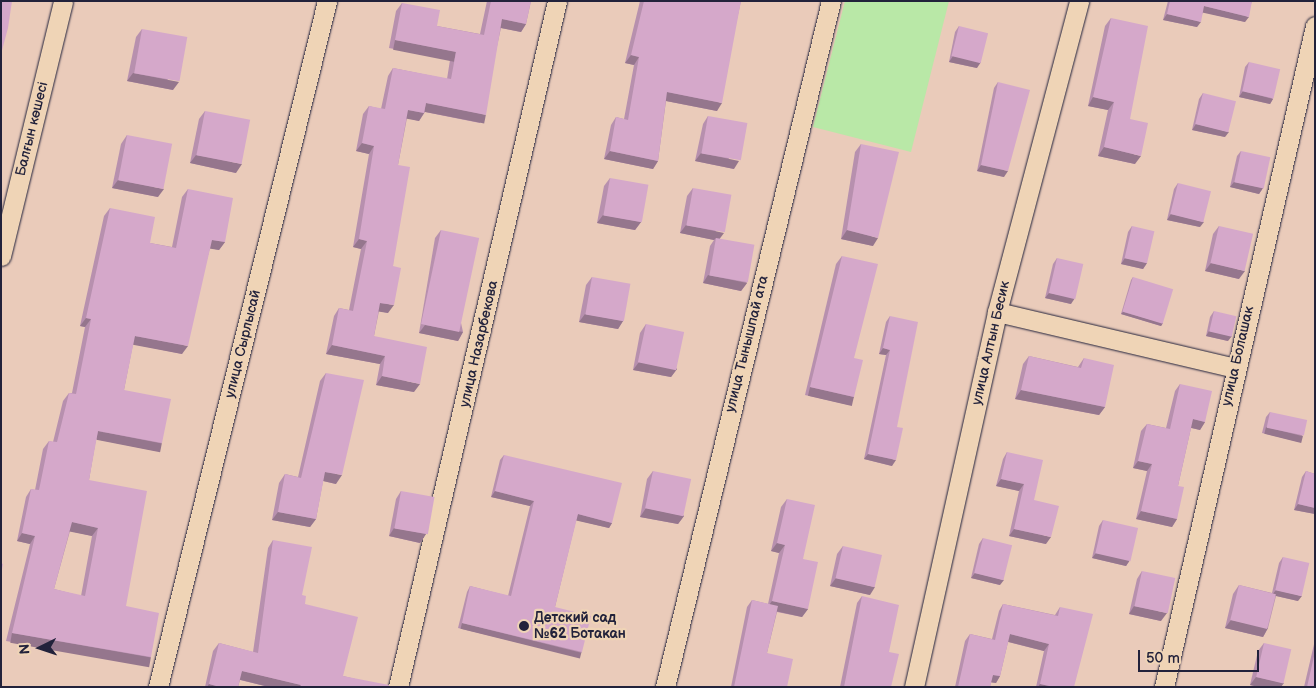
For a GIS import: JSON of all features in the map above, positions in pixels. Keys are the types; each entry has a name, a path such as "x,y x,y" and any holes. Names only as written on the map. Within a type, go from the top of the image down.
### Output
{"street":[{"name":"Балғын көшесі","path":"1,256 63,1"},
{"name":"улица Сырлысай","path":"158,687 328,1"},
{"name":"улица Назарбекова","path":"398,687 557,1"},
{"name":"улица Тынышпай ата","path":"665,687 831,1"},
{"name":"улица Алтын Бесик","path":"914,687 997,312 1079,1"},
{"name":"улица Болашак","path":"1164,687 1235,368 1315,26"},
{"path":"997,312 1235,368"}],"green space":[{"path":"845,1 949,1 911,152 813,127"}],"building":[{"path":"1,1 12,1 8,28 1,54"},
{"path":"491,1 531,1 526,24 502,19 486,115 426,103 424,113 408,110 398,165 410,167 393,266 401,268 394,305 380,303 374,336 427,347 420,384 382,376 385,356 332,345 339,308 353,311 367,241 359,239 374,146 362,143 369,106 385,109 393,68 451,79 456,52 395,40 402,3 440,10 437,26 484,35"},
{"path":"644,1 741,1 722,103 667,92 658,161 610,151 616,117 628,120 639,57 631,55"},
{"path":"1170,1 1252,1 1249,17 1204,6 1201,22 1167,14"},
{"path":"1111,18 1148,26 1130,119 1148,123 1141,156 1104,147 1114,102 1093,97"},
{"path":"959,26 988,33 981,63 952,56"},
{"path":"142,29 187,37 179,81 134,73"},
{"path":"1249,62 1280,69 1273,98 1242,91"},
{"path":"998,82 1030,90 1008,171 981,165"},
{"path":"1203,93 1236,101 1228,132 1195,124"},
{"path":"205,111 250,120 242,164 196,155"},
{"path":"708,116 747,123 741,160 701,153"},
{"path":"127,135 172,144 163,189 118,180"},
{"path":"861,144 899,152 878,238 847,230"},
{"path":"1241,151 1270,157 1264,189 1234,182"},
{"path":"610,178 648,185 642,222 603,215"},
{"path":"1178,183 1211,191 1203,222 1170,214"},
{"path":"693,188 731,195 725,232 686,225"},
{"path":"188,189 233,198 225,242 212,240 188,346 135,336 124,390 171,399 162,443 98,431 89,480 147,491 126,606 159,613 151,657 12,633 35,536 22,533 31,489 39,490 49,441 57,442 69,393 76,394 91,319 86,318 110,208 155,217 150,243 176,248","holes":["72,522 98,528 85,596 54,589"]},
{"path":"1132,226 1154,231 1147,263 1125,258"},
{"path":"1219,226 1253,234 1245,271 1210,263"},
{"path":"441,230 479,238 459,332 421,324"},
{"path":"716,238 754,245 748,282 709,275"},
{"path":"842,256 878,264 854,358 863,360 854,397 810,387"},
{"path":"1057,258 1083,264 1075,299 1049,293"},
{"path":"592,277 630,284 624,321 585,314"},
{"path":"1133,277 1173,289 1163,324 1122,311"},
{"path":"1214,311 1236,316 1232,337 1209,331"},
{"path":"890,316 918,322 897,427 903,428 896,460 868,454 890,350 883,348"},
{"path":"646,324 684,332 676,370 638,362"},
{"path":"1029,356 1081,368 1084,358 1114,365 1105,407 1021,390"},
{"path":"326,373 364,380 342,475 325,472 316,519 278,512 285,474 301,478"},
{"path":"1180,384 1212,391 1205,422 1193,419 1178,486 1184,487 1177,519 1141,511 1152,464 1138,461 1147,424 1170,429"},
{"path":"1270,412 1307,420 1304,436 1267,428"},
{"path":"1007,452 1043,460 1034,500 1059,506 1051,537 1014,529 1024,484 1001,479"},
{"path":"504,455 622,483 612,523 578,514 555,607 591,616 582,652 462,623 470,586 511,596 534,501 495,491"},
{"path":"653,471 691,479 683,516 645,508"},
{"path":"1306,471 1315,474 1315,508 1298,504"},
{"path":"401,491 434,497 428,534 394,528"},
{"path":"787,499 815,505 803,559 818,562 808,609 772,601 785,545 777,543"},
{"path":"1103,520 1138,528 1130,561 1095,553"},
{"path":"983,538 1012,545 1003,580 974,573"},
{"path":"273,540 312,547 302,595 306,596 305,604 358,617 343,676 389,685 389,687 300,687 301,685 242,671 238,687 220,687 209,684 219,643 258,653"},
{"path":"843,546 882,555 875,587 836,578"},
{"path":"1283,557 1309,563 1302,596 1275,590"},
{"path":"1142,571 1175,578 1168,613 1135,606"},
{"path":"1239,585 1276,594 1267,629 1230,620"},
{"path":"862,596 899,605 889,652 899,654 891,687 844,687"},
{"path":"752,600 778,606 767,653 793,659 787,687 734,687"},
{"path":"1003,604 1058,616 1060,607 1093,614 1074,687 1054,687 1040,684 1049,644 1010,634 1000,676 993,675 990,687 958,687 970,634 995,640"},
{"path":"1264,643 1291,649 1283,683 1256,677"},
{"path":"1315,652 1315,687 1307,687"}],"place":[{"name":"Детский сад №62 Ботакан","path":"524,626"}]}
